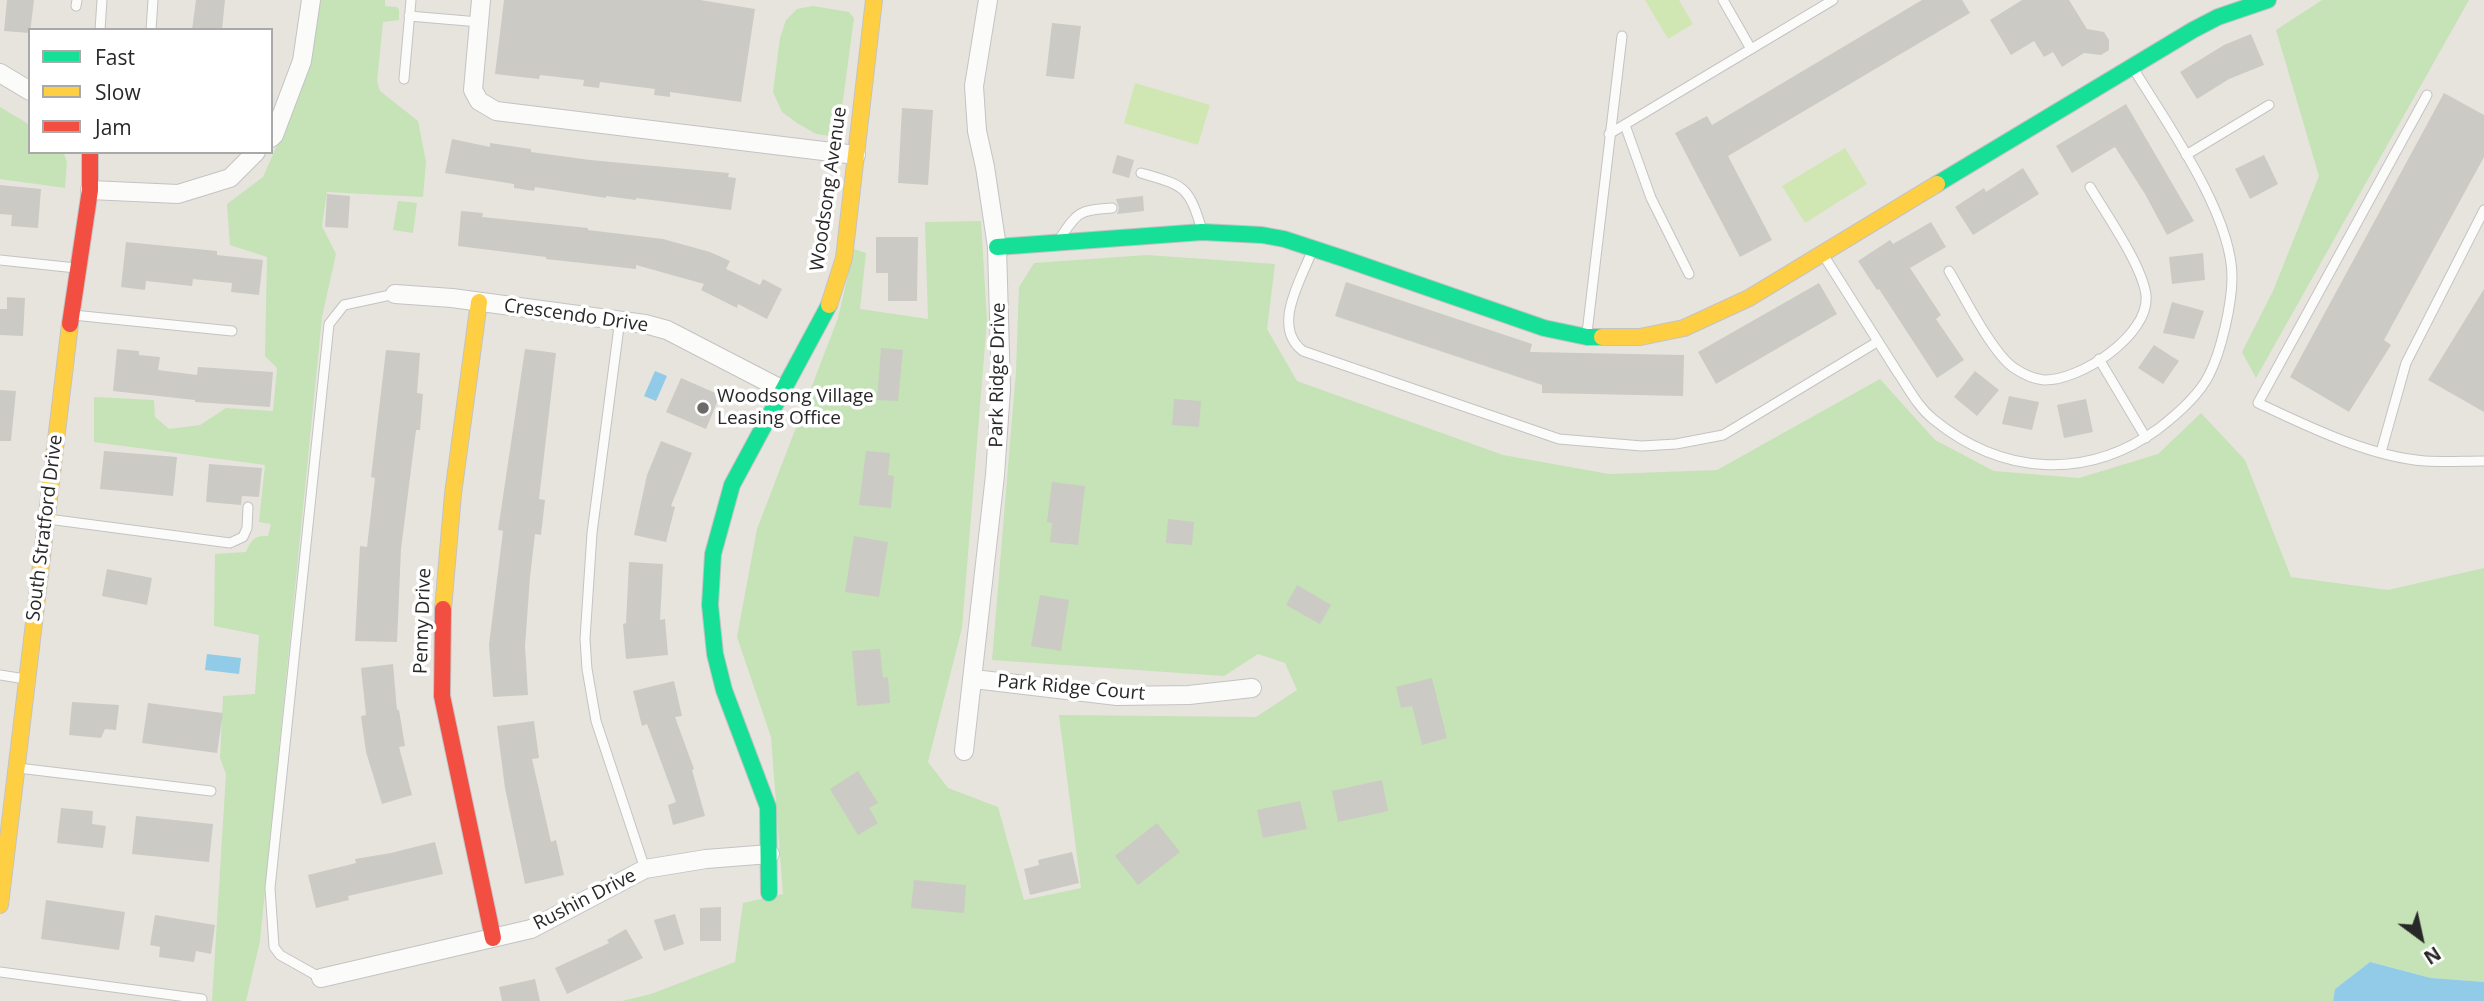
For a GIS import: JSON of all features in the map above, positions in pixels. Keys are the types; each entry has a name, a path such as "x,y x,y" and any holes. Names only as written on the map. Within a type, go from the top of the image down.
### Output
{"street":[{"path":"273,136 302,61 311,0"},
{"path":"481,0 473,90 479,101 496,111 856,155"},
{"name":"Woodsong Avenue","path":"769,893 768,807 724,690 715,654 710,605 713,554 732,485 821,322 834,293 844,258 874,0"},
{"name":"Park Ridge Drive","path":"964,751 974,679 1002,389 998,247 977,131 974,86 988,0"},
{"path":"998,247 1202,232 1262,235 1284,239 1544,328 1587,337 1640,337 1684,328 1749,298 2193,30 2218,17 2268,0"},
{"path":"0,73 28,90"},
{"name":"South Stratford Drive","path":"0,897 71,315 90,190 90,154"},
{"path":"90,190 178,194 230,178 254,154"},
{"name":"Crescendo Drive","path":"395,294 620,319 667,330 783,390"},
{"name":"Penny Drive","path":"479,302 453,494 441,628 442,696 493,938"},
{"name":"Park Ridge Court","path":"974,679 1117,696 1189,695 1252,688"},
{"name":"Rushin Drive","path":"321,978 531,929 645,869 706,859 770,854"}],"lane":[{"path":"100,28 102,0"},
{"path":"151,28 153,0"},
{"path":"404,79 411,0"},
{"path":"1723,0 1751,50"},
{"path":"1609,134 1833,0"},
{"path":"409,16 479,22"},
{"path":"1587,337 1622,36"},
{"path":"1822,254 1925,412 1974,447 2010,461 2051,466 2096,460 2146,438 2182,410 2209,376 2226,324 2232,277 2227,242 2208,194 2132,66"},
{"path":"2427,95 2258,403 2297,422 2381,452 2423,461 2484,461"},
{"path":"2186,155 2269,105"},
{"path":"1625,125 1651,198 1689,274"},
{"path":"1141,173 1175,183 1186,191 1193,202 1202,232"},
{"path":"1949,271 1997,351 2011,366 2027,376 2044,380 2064,375 2099,359 2134,331 2143,318 2146,298 2137,268 2090,187"},
{"path":"1058,241 1076,215 1086,210 1112,208"},
{"path":"2381,452 2406,363 2484,210"},
{"path":"1313,250 1289,312 1290,336 1303,351 1559,439 1642,446 1676,444 1723,435 1878,342"},
{"path":"0,260 78,269"},
{"path":"321,978 280,955 274,947 270,888 329,324 344,305 395,294"},
{"path":"71,315 232,331"},
{"path":"620,319 592,533 585,639 596,721 645,869"},
{"path":"2099,359 2146,438"},
{"path":"46,519 230,543 243,537 247,528 248,507"},
{"path":"0,675 27,680"},
{"path":"16,768 211,791"},
{"path":"0,972 202,999"}],"green space":[{"path":"314,0 385,0 385,6 397,7 399,10 399,20 383,22 377,81 380,91 418,121 426,162 423,197 327,192 322,226 336,254 322,317 260,941 246,1001 212,1001 226,774 220,758 223,696 255,694 259,635 214,626 215,554 246,552 254,539 268,536 271,524 259,522 265,465 94,442 94,397 154,400 155,417 169,429 200,425 226,408 273,411 277,368 265,356 267,257 230,245 227,204 263,177 296,102"},
{"path":"1645,0 1679,0 1693,24 1668,39"},
{"path":"2322,0 2469,0 2256,378 2242,352 2273,291 2319,176 2276,30"},
{"path":"813,6 849,12 854,18 839,130 829,136 816,134 782,112 773,92 780,38 786,20 797,9"},
{"path":"1135,83 1210,105 1198,145 1124,123"},
{"path":"0,107 28,124 28,154 64,154 67,161 65,188 0,179"},
{"path":"1845,148 1867,184 1805,223 1782,186"},
{"path":"398,201 417,203 413,233 393,230"},
{"path":"981,221 987,320 962,628 928,762 948,788 998,807 1024,900 1081,888 1059,715 1256,717 1297,690 1285,663 1258,654 1224,676 992,660 1016,371 1019,287 1034,263 1147,255 1275,264 1267,329 1297,381 1503,455 1609,474 1717,470 1880,379 1935,440 1994,471 2079,478 2158,454 2201,413 2245,460 2291,577 2388,590 2484,568 2484,982 2431,978 2370,962 2335,989 2333,1001 622,1001 651,994 735,962 743,903 783,894 771,737 737,637 757,529 838,318 854,249 866,253 860,309 928,319 925,222"}],"water":[{"path":"655,371 667,376 656,401 644,396"},
{"path":"207,654 241,658 239,674 205,670"},
{"path":"2370,962 2431,978 2484,982 2484,1001 2333,1001 2335,989"}],"building":[{"path":"7,0 34,0 28,33 4,31"},
{"path":"196,0 225,0 222,28 192,28"},
{"path":"504,0 700,0 755,9 741,102 670,92 670,97 654,95 655,89 600,82 599,88 583,86 584,80 495,74"},
{"path":"1922,0 1962,0 1970,13 1728,156 1772,240 1740,257 1675,133 1707,116 1712,125"},
{"path":"2022,0 2069,0 2087,29 2104,32 2109,40 2109,50 2101,55 2084,53 2062,67 2053,52 2044,57 2034,41 2011,55 1990,20"},
{"path":"1052,23 1081,26 1074,79 1046,76"},
{"path":"2251,34 2264,65 2229,79 2197,99 2180,72 2224,45"},
{"path":"2444,93 2484,115 2484,157 2384,340 2391,345 2349,412 2290,377"},
{"path":"2126,104 2194,221 2167,235 2115,147 2072,173 2056,146"},
{"path":"902,108 933,110 928,185 898,183"},
{"path":"452,139 490,147 490,143 590,160 729,173 728,177 736,178 731,210 636,198 606,198 535,187 534,191 514,188 514,184 445,173"},
{"path":"1117,155 1134,160 1129,178 1112,173"},
{"path":"2264,155 2278,184 2250,199 2235,169"},
{"path":"2023,168 2039,194 1973,235 1955,207 1984,188 1986,192"},
{"path":"0,185 41,189 38,228 11,226 12,215 0,214"},
{"path":"327,194 350,196 348,228 325,227"},
{"path":"1143,196 1144,211 1117,214 1119,208 1116,199"},
{"path":"461,211 483,213 482,217 663,239 710,252 730,261 726,269 760,285 763,279 782,289 767,319 701,290 704,284 636,265 636,269 458,246"},
{"path":"1931,222 1946,247 1910,268 1941,315 1936,319 1964,360 1937,378 1858,261 1890,240 1893,244"},
{"path":"876,237 918,237 917,301 888,301 888,273 876,273"},
{"path":"126,242 217,251 217,255 263,260 259,295 231,292 232,283 193,279 192,286 146,281 145,290 121,287"},
{"path":"2203,253 2205,280 2172,284 2169,257"},
{"path":"1346,282 1532,344 1530,352 1684,355 1683,396 1542,393 1542,385 1335,316"},
{"path":"1819,283 1837,314 1716,384 1698,352"},
{"path":"2484,289 2484,412 2428,380"},
{"path":"7,297 25,298 23,336 0,335 0,309 7,309"},
{"path":"2172,302 2204,311 2194,339 2163,333"},
{"path":"2154,345 2179,361 2163,384 2138,368"},
{"path":"881,348 903,350 898,401 877,400"},
{"path":"117,349 160,357 158,370 197,375 198,367 273,372 270,407 195,402 113,391"},
{"path":"525,349 556,353 539,499 545,500 541,535 535,534 530,577 525,646 528,695 493,697 489,645 503,531 498,530"},
{"path":"386,350 420,353 417,393 423,394 420,430 416,430 401,549 397,642 355,641 360,546 367,547 375,478 371,477"},
{"path":"1975,371 1999,390 1977,416 1954,397"},
{"path":"681,378 720,395 706,429 666,412"},
{"path":"0,390 16,391 11,441 0,441"},
{"path":"2009,396 2039,402 2032,430 2002,424"},
{"path":"1174,399 1201,401 1199,427 1172,425"},
{"path":"2086,399 2093,432 2064,438 2057,405"},
{"path":"661,441 692,453 671,506 675,507 666,542 634,535 647,475"},
{"path":"104,451 177,457 173,496 100,489"},
{"path":"866,451 890,453 888,475 894,476 891,508 859,505"},
{"path":"209,464 262,468 259,497 242,496 241,505 206,502"},
{"path":"1052,482 1085,486 1078,545 1050,542 1052,523 1047,522"},
{"path":"1168,519 1194,522 1192,545 1166,543"},
{"path":"854,536 888,542 879,597 845,592"},
{"path":"629,562 663,564 660,620 665,619 668,655 626,659 623,624 626,623"},
{"path":"107,569 152,578 147,605 102,596"},
{"path":"1297,585 1331,605 1320,624 1286,605"},
{"path":"1040,595 1069,600 1061,651 1031,646"},
{"path":"880,649 883,678 888,677 890,703 857,706 852,651"},
{"path":"393,664 397,710 405,746 399,747 412,795 382,804 366,752 361,716 366,715 361,668"},
{"path":"1432,678 1447,738 1422,745 1412,706 1401,708 1396,687"},
{"path":"674,681 682,716 675,717 694,769 692,770 705,816 673,825 668,805 676,802 647,724 642,726 633,691"},
{"path":"72,702 119,705 116,730 105,729 101,738 69,735"},
{"path":"148,703 223,713 217,753 142,743"},
{"path":"534,721 539,758 532,759 551,842 556,840 564,875 525,884 505,788 497,726"},
{"path":"858,771 878,803 869,808 878,823 858,835 830,789"},
{"path":"1382,780 1388,811 1338,822 1332,791"},
{"path":"1300,801 1307,829 1263,838 1257,810"},
{"path":"61,808 93,811 92,824 106,826 103,848 57,843"},
{"path":"136,816 213,824 209,862 132,854"},
{"path":"1157,823 1180,852 1138,885 1115,856"},
{"path":"435,842 443,874 348,896 349,900 316,908 308,875 356,863 355,859"},
{"path":"1072,852 1079,883 1030,895 1024,869 1039,865 1038,860"},
{"path":"914,880 966,885 964,913 911,908"},
{"path":"46,900 125,912 119,950 41,939"},
{"path":"721,907 721,941 700,941 700,908"},
{"path":"675,914 684,944 664,951 654,920"},
{"path":"155,915 215,925 211,954 196,951 194,962 159,957 160,947 150,945"},
{"path":"626,929 643,958 567,994 555,968 609,943 607,940"},
{"path":"535,979 540,1001 502,1001 499,987"}],"traffic: fast":[{"path":"1937,184 2193,30 2218,17 2268,0"},
{"path":"997,247 1202,232 1262,235 1284,239 1345,259 1544,328 1587,337 1602,337"},
{"path":"769,893 768,807 724,690 715,654 710,605 713,554 732,485 829,305"}],"traffic: slow":[{"path":"829,305 844,258 874,0"},
{"path":"1602,337 1640,337 1684,328 1749,298 1937,184"},
{"path":"443,609 453,494 479,302"},
{"path":"0,905 70,324"}],"traffic: jam":[{"path":"70,324 90,190 90,154"},
{"path":"443,609 442,696 493,938"}],"place":[{"name":"Woodsong Village Leasing Office","path":"703,408"}]}
